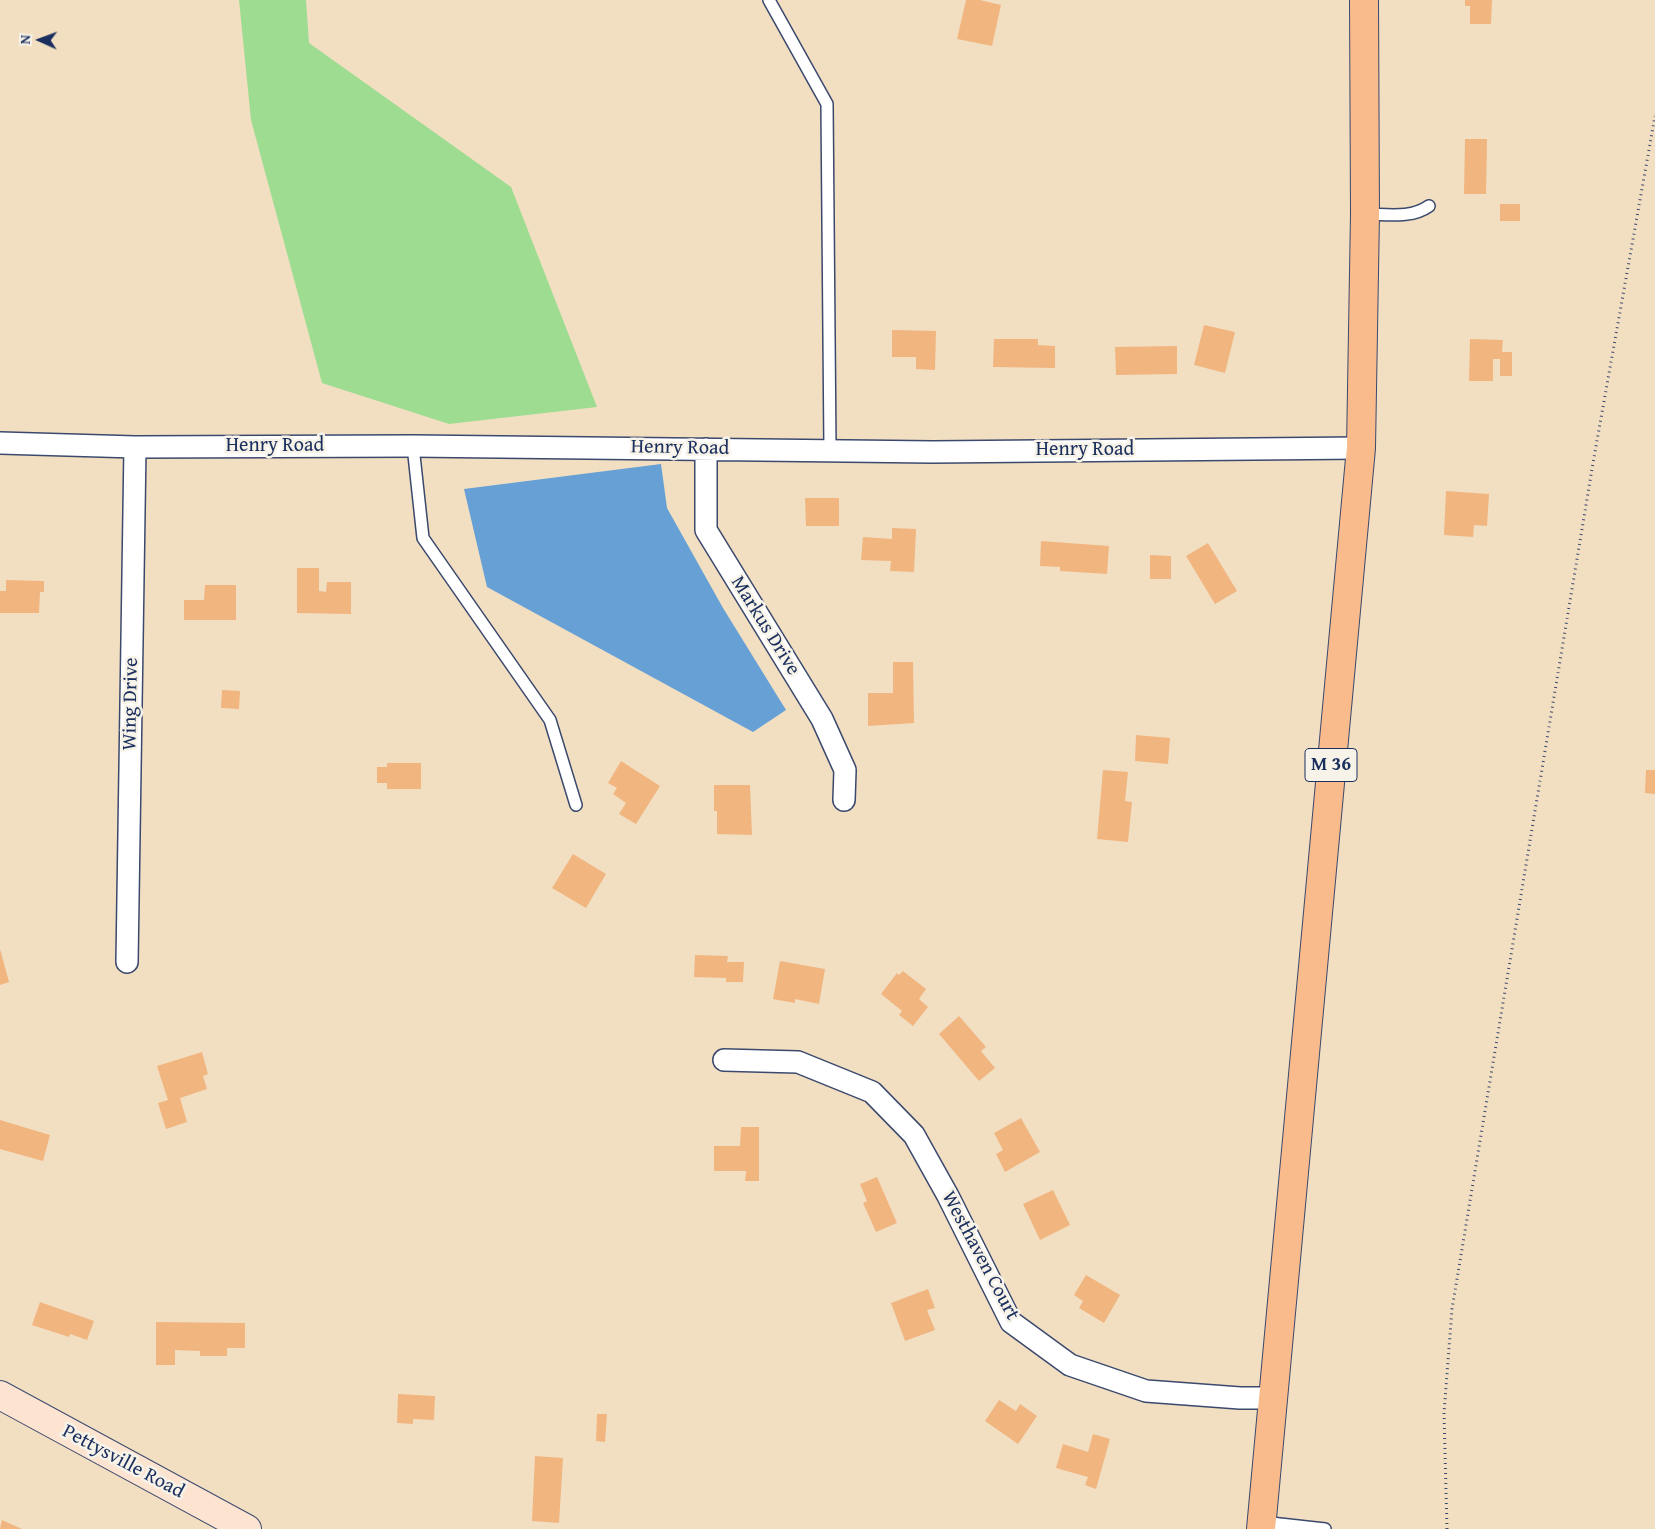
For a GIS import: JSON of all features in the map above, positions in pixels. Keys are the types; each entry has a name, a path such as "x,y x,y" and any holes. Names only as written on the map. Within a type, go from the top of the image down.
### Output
{"main road":[{"name":"M 36","path":"1262,1525 1361,448 1365,214 1364,0"},
{"name":"Pettysville Road","path":"0,1395 247,1529"}],"street":[{"name":"Henry Road","path":"0,443 135,447 413,446 933,452 1361,448"},
{"name":"Wing Drive","path":"127,962 135,447"},
{"name":"Markus Drive","path":"706,448 706,530 822,719 845,770 844,800"},
{"name":"Westhaven Court","path":"724,1060 798,1062 872,1092 914,1135 1012,1322 1070,1365 1146,1391 1240,1398 1273,1398"}],"lane":[{"path":"770,0 827,104 830,450"},
{"path":"1365,214 1402,215 1422,211 1429,206"},
{"path":"413,446 423,538 550,720 576,805"},
{"path":"1262,1525 1325,1529"}],"path":[{"path":"1447,1529 1444,1413 1452,1309 1593,463 1655,116"}],"green space":[{"path":"239,0 306,0 309,43 511,187 597,407 449,424 322,383 251,120"}],"water":[{"path":"661,464 667,508 723,608 786,710 753,732 487,587 464,489"}],"building":[{"path":"966,0 980,0 1001,5 992,46 957,39"},
{"path":"1465,0 1492,0 1491,24 1470,24 1470,6 1465,6"},
{"path":"1465,139 1487,139 1486,194 1464,194"},
{"path":"1500,204 1520,204 1520,221 1500,221"},
{"path":"1204,325 1235,332 1225,373 1194,365"},
{"path":"892,330 936,331 935,370 916,369 916,357 892,357"},
{"path":"994,339 1038,339 1038,345 1055,346 1055,368 993,367"},
{"path":"1470,339 1503,340 1502,352 1512,352 1512,376 1500,376 1500,359 1493,359 1493,381 1469,381"},
{"path":"1177,346 1177,374 1116,375 1115,347"},
{"path":"1446,491 1489,494 1487,526 1474,525 1473,537 1444,535"},
{"path":"805,498 839,498 839,526 806,526"},
{"path":"892,528 916,529 914,572 890,571 891,561 861,560 863,537 892,539"},
{"path":"1041,541 1109,546 1107,574 1060,571 1060,567 1040,566"},
{"path":"1208,543 1237,591 1215,604 1186,556"},
{"path":"1150,555 1171,556 1171,579 1150,579"},
{"path":"297,568 319,568 319,591 326,592 327,582 351,582 351,614 297,613"},
{"path":"6,580 44,581 44,592 40,592 39,613 0,613 0,591 6,591"},
{"path":"205,585 236,585 236,620 184,620 184,600 204,600"},
{"path":"893,662 913,662 914,723 868,726 868,693 893,693"},
{"path":"222,690 240,691 239,709 221,708"},
{"path":"1136,735 1170,738 1168,764 1135,761"},
{"path":"621,761 660,786 636,824 619,814 626,803 613,794 617,788 608,783"},
{"path":"387,763 421,763 421,789 387,789 387,783 377,783 377,767 387,767"},
{"path":"1103,770 1128,772 1125,801 1132,802 1128,842 1097,839"},
{"path":"1646,770 1655,770 1655,794 1645,793"},
{"path":"714,785 750,785 752,835 717,834 717,811 714,811"},
{"path":"573,854 606,874 586,908 552,888"},
{"path":"0,949 9,982 0,985"},
{"path":"695,955 728,956 727,962 744,962 743,982 726,982 726,978 694,977"},
{"path":"780,961 825,969 819,1004 795,999 795,1003 773,999"},
{"path":"903,971 926,989 919,999 928,1007 913,1026 899,1015 902,1011 881,994 897,973 899,975"},
{"path":"959,1016 986,1047 981,1051 995,1068 979,1081 939,1034"},
{"path":"202,1052 208,1074 203,1076 207,1089 180,1098 187,1122 166,1129 158,1103 168,1100 157,1066"},
{"path":"1021,1118 1040,1152 1005,1172 996,1154 1003,1150 994,1133"},
{"path":"0,1120 50,1135 43,1161 0,1149"},
{"path":"741,1127 759,1127 759,1181 745,1181 746,1171 714,1171 714,1146 740,1146"},
{"path":"877,1177 897,1223 876,1232 863,1203 867,1201 860,1184"},
{"path":"1053,1190 1070,1225 1040,1240 1023,1204"},
{"path":"1086,1275 1120,1295 1104,1323 1079,1308 1083,1301 1074,1295"},
{"path":"928,1289 935,1308 927,1310 935,1330 905,1341 891,1303"},
{"path":"40,1302 94,1321 87,1340 70,1334 69,1337 32,1325"},
{"path":"156,1322 245,1323 245,1348 227,1348 227,1356 200,1356 200,1351 175,1350 175,1365 156,1365"},
{"path":"398,1394 435,1396 434,1420 413,1419 413,1424 397,1423"},
{"path":"999,1400 1016,1411 1020,1404 1037,1416 1018,1444 985,1421"},
{"path":"597,1414 607,1414 605,1442 596,1441"},
{"path":"1093,1434 1110,1439 1096,1489 1085,1485 1088,1477 1056,1468 1063,1444 1088,1452"},
{"path":"535,1456 563,1458 559,1523 532,1521"},
{"path":"2,1520 22,1529 0,1529"}]}
